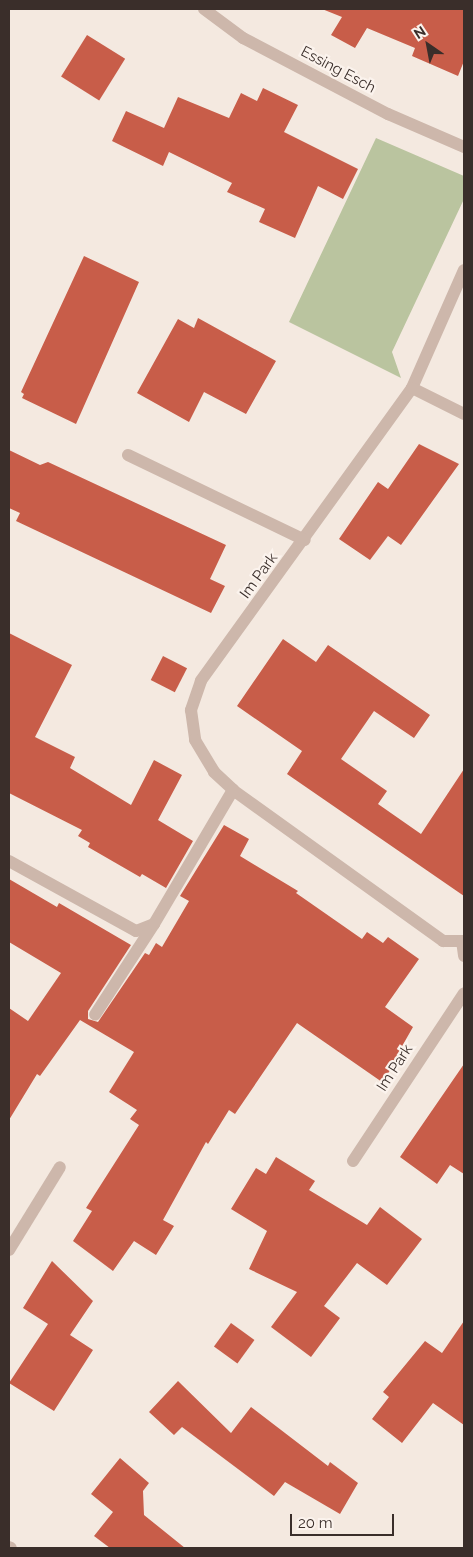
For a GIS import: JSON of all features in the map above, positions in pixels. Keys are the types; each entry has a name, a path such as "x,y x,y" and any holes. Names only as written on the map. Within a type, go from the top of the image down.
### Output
{"street":[{"name":"Essing Esch","path":"204,9 243,38 388,114 464,147"},
{"name":"Im Park","path":"464,270 412,388 305,540 202,681 192,710 196,740 214,772 233,790 444,941 463,941 464,956"},
{"path":"412,388 464,414"},
{"path":"128,455 305,540"},
{"path":"95,1015 154,924 233,790"},
{"path":"9,861 136,931 154,924"},
{"name":"Im Park","path":"353,1161 464,993"},
{"path":"9,1250 60,1167"}],"green space":[{"path":"376,138 464,176 464,199 392,352 401,378 289,322"}],"building":[{"path":"322,9 464,9 464,61 458,76 412,56 415,48 367,28 355,48 331,35 342,17"},
{"path":"87,35 125,59 99,100 61,77"},
{"path":"263,88 298,105 284,132 358,169 343,199 318,186 295,238 259,222 265,209 227,192 232,183 169,152 163,166 112,141 126,111 164,128 178,97 229,118 241,93 257,101"},
{"path":"84,256 139,282 76,424 22,398 24,394 21,392"},
{"path":"198,318 276,361 246,414 204,392 189,422 137,393 178,319 194,328"},
{"path":"419,444 459,464 401,545 388,536 370,560 339,539 378,482 388,489"},
{"path":"9,450 40,465 48,462 226,545 210,579 225,586 211,613 16,521 20,513 9,508"},
{"path":"9,633 72,665 35,737 75,757 70,768 131,805 154,760 182,775 158,820 193,841 166,888 142,874 140,877 88,847 90,843 78,836 82,830 9,793"},
{"path":"283,639 316,662 328,645 430,715 414,738 374,711 341,759 387,791 378,804 421,834 464,769 464,896 287,774 302,751 237,706"},
{"path":"163,656 187,668 175,692 151,680"},
{"path":"224,825 249,839 240,856 298,891 296,893 362,939 367,932 383,943 388,937 419,959 385,1007 413,1027 401,1048 404,1050 382,1082 297,1023 235,1114 229,1110 208,1144 206,1142 163,1220 174,1226 156,1255 134,1241 113,1271 73,1241 92,1211 86,1208 139,1125 130,1119 137,1110 109,1092 134,1052 80,1020 40,1076 37,1074 9,1120 9,1008 28,1021 61,973 9,942 9,879 57,907 59,903 131,945 88,1011 88,1019 98,1022 145,953 149,955 156,943 162,947 189,901 180,896"},
{"path":"464,1064 464,1174 450,1165 437,1184 400,1157"},
{"path":"276,1157 315,1181 309,1190 367,1225 380,1207 422,1239 387,1285 357,1263 324,1306 340,1318 311,1357 271,1327 297,1292 249,1269 267,1231 231,1209 256,1168 266,1174"},
{"path":"52,1261 93,1301 70,1335 93,1350 54,1411 9,1383 48,1324 23,1308"},
{"path":"464,1321 464,1425 433,1403 402,1443 372,1419 389,1397 383,1392 425,1341 442,1353"},
{"path":"231,1323 254,1340 237,1364 214,1346"},
{"path":"178,1381 231,1433 251,1407 328,1466 330,1462 358,1483 340,1514 285,1482 274,1496 182,1427 174,1435 149,1412"},
{"path":"120,1458 149,1483 143,1491 144,1515 185,1548 110,1548 94,1536 113,1512 91,1494"}]}
